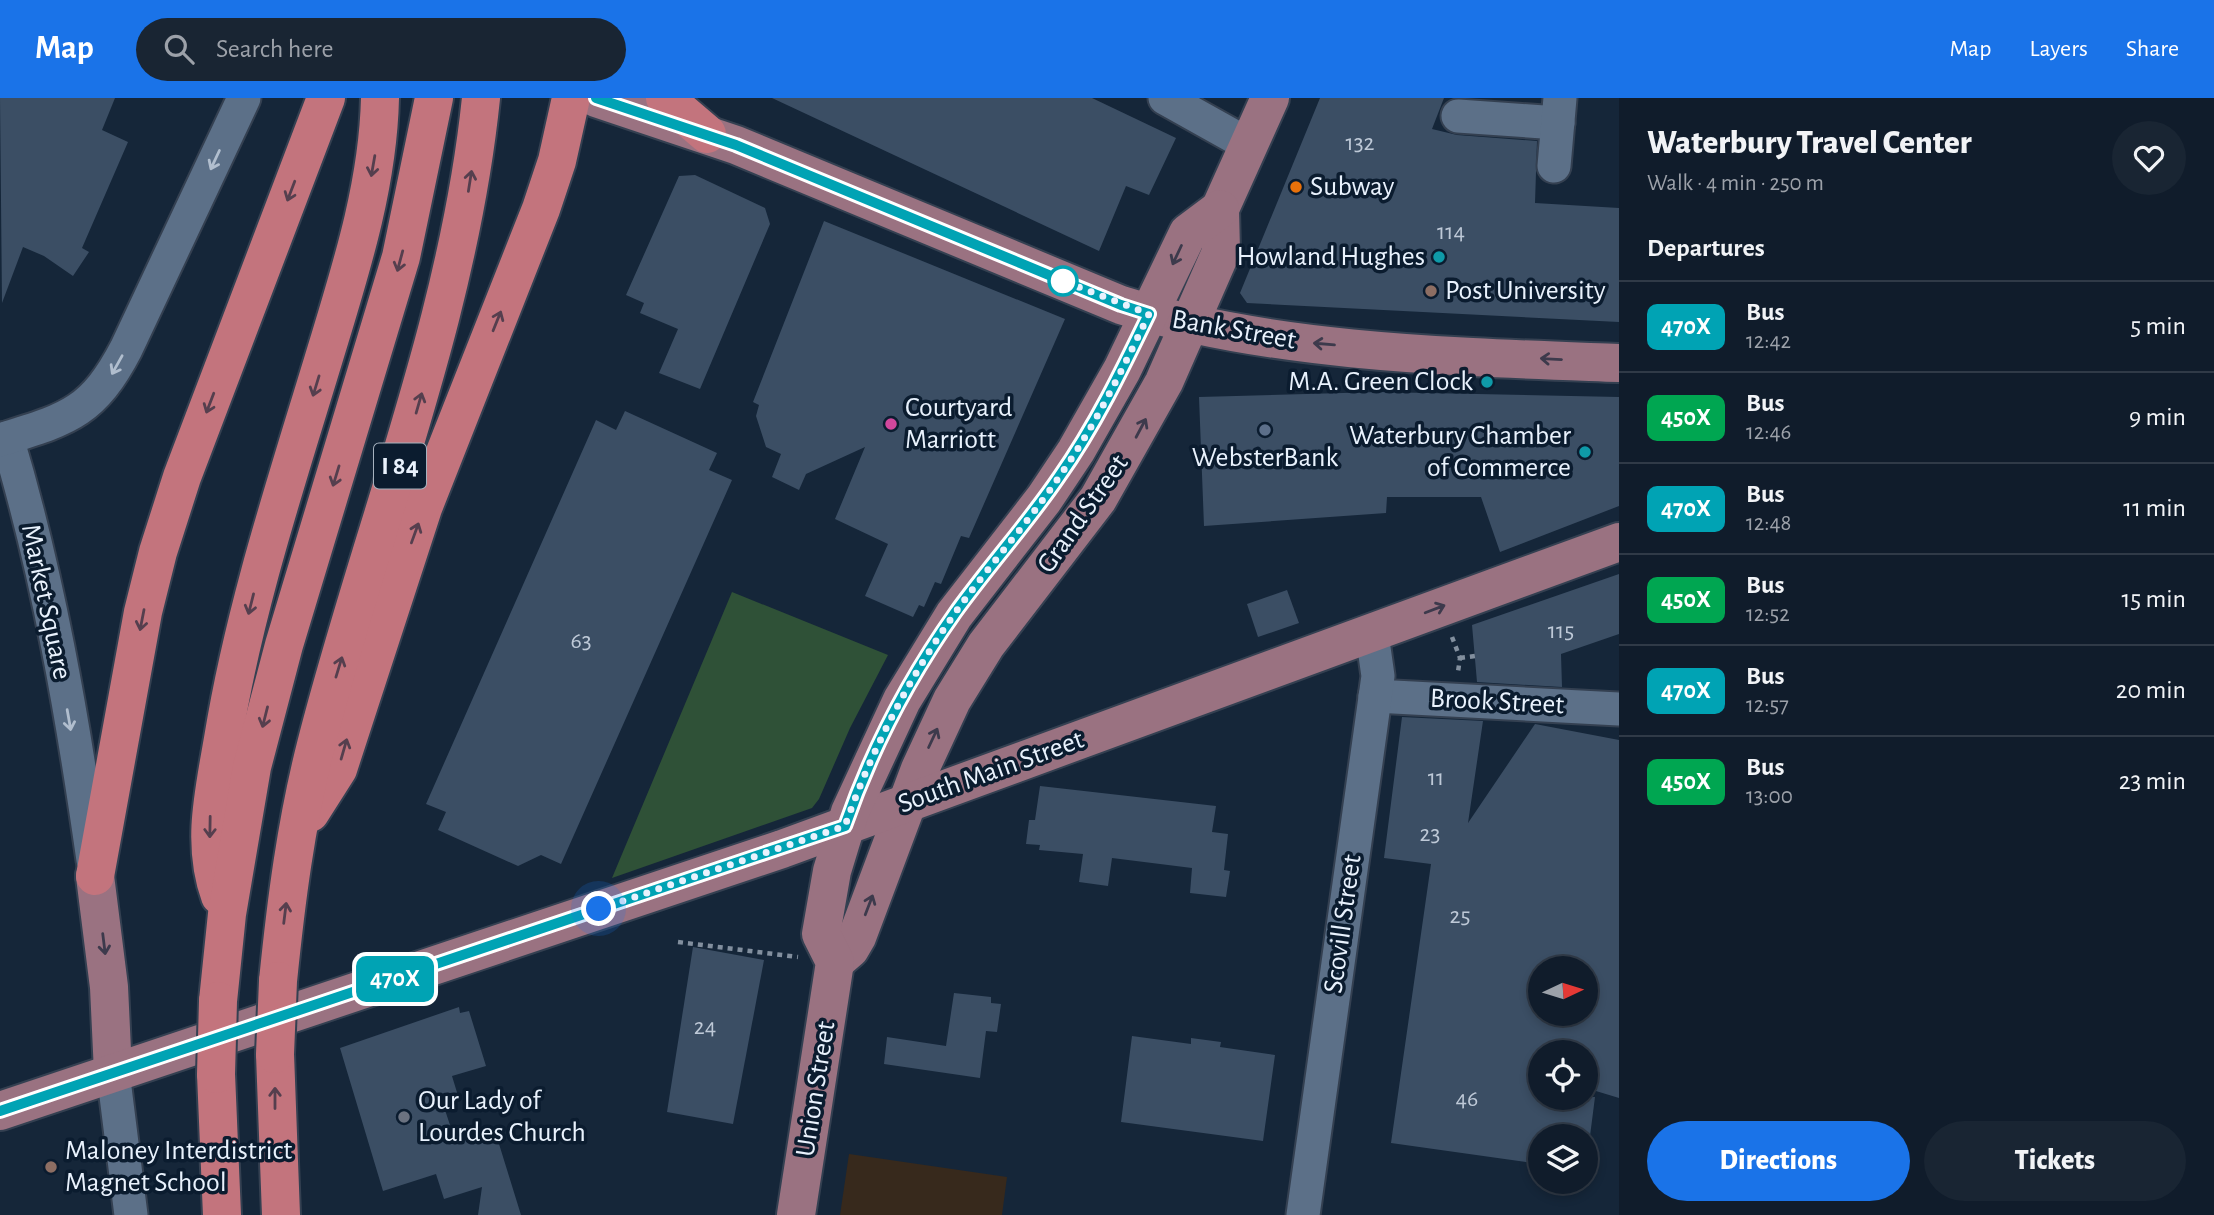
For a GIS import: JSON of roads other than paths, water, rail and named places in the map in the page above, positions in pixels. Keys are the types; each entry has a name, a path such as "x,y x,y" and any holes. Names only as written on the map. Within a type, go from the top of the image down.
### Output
{"highway":[{"path":"227,914 213,872 209,828 225,724 259,573 355,253 375,160 380,98"},
{"name":"I 84","path":"222,1215 216,1074 218,1002 227,914 247,792 266,712 401,257 434,98"},
{"name":"I 84","path":"281,1215 275,1114 278,981 298,828 324,715 438,334 470,183 481,98"},
{"path":"665,98 707,134"},
{"path":"298,828 324,795 338,769 392,595 541,209 578,103"},
{"path":"95,876 143,612 158,552 199,432 320,112"}],"main road":[{"name":"Grand Street","path":"908,802 932,741 965,678 986,645 1105,488 1141,427 1191,324 1221,252 1220,209 1270,98"},
{"name":"Bank Street","path":"578,103 707,134 1149,314 1191,324 1323,345 1619,363"},
{"name":"Grand Street","path":"845,826 880,744 923,663 970,593 1071,460 1122,370 1188,233 1220,209"},
{"name":"South Main Street","path":"0,1111 322,1005 845,826 1619,542"},
{"path":"845,826 821,926 823,942 835,962 850,949 857,937 908,802"},
{"name":"Market Square","path":"95,876 109,987 113,1072"},
{"name":"Union Street","path":"796,1215 835,962"}],"street":[{"name":"Market Square","path":"95,876 54,638 22,491 3,439 73,414 105,386 126,349 244,98"},
{"path":"1165,98 1249,145"},
{"path":"1458,116 1559,111 1554,166"},
{"name":"Scovill Street","path":"1303,1215 1375,696 1378,668 1372,634"},
{"name":"Brook Street","path":"1375,696 1619,709"},
{"path":"113,1072 131,1215"}],"place":[{"name":"Subway","path":"1296,187"},
{"name":"Howland Hughes","path":"1439,257"},
{"name":"Post University","path":"1431,291"},
{"name":"M.A. Green Clock","path":"1487,382"},
{"name":"Courtyard Marriott","path":"891,424"},
{"name":"WebsterBank","path":"1265,430"},
{"name":"Waterbury Chamber of Commerce","path":"1585,452"},
{"name":"Our Lady of Lourdes Church","path":"404,1117"},
{"name":"Maloney Interdistrict Magnet School","path":"51,1167"}]}
